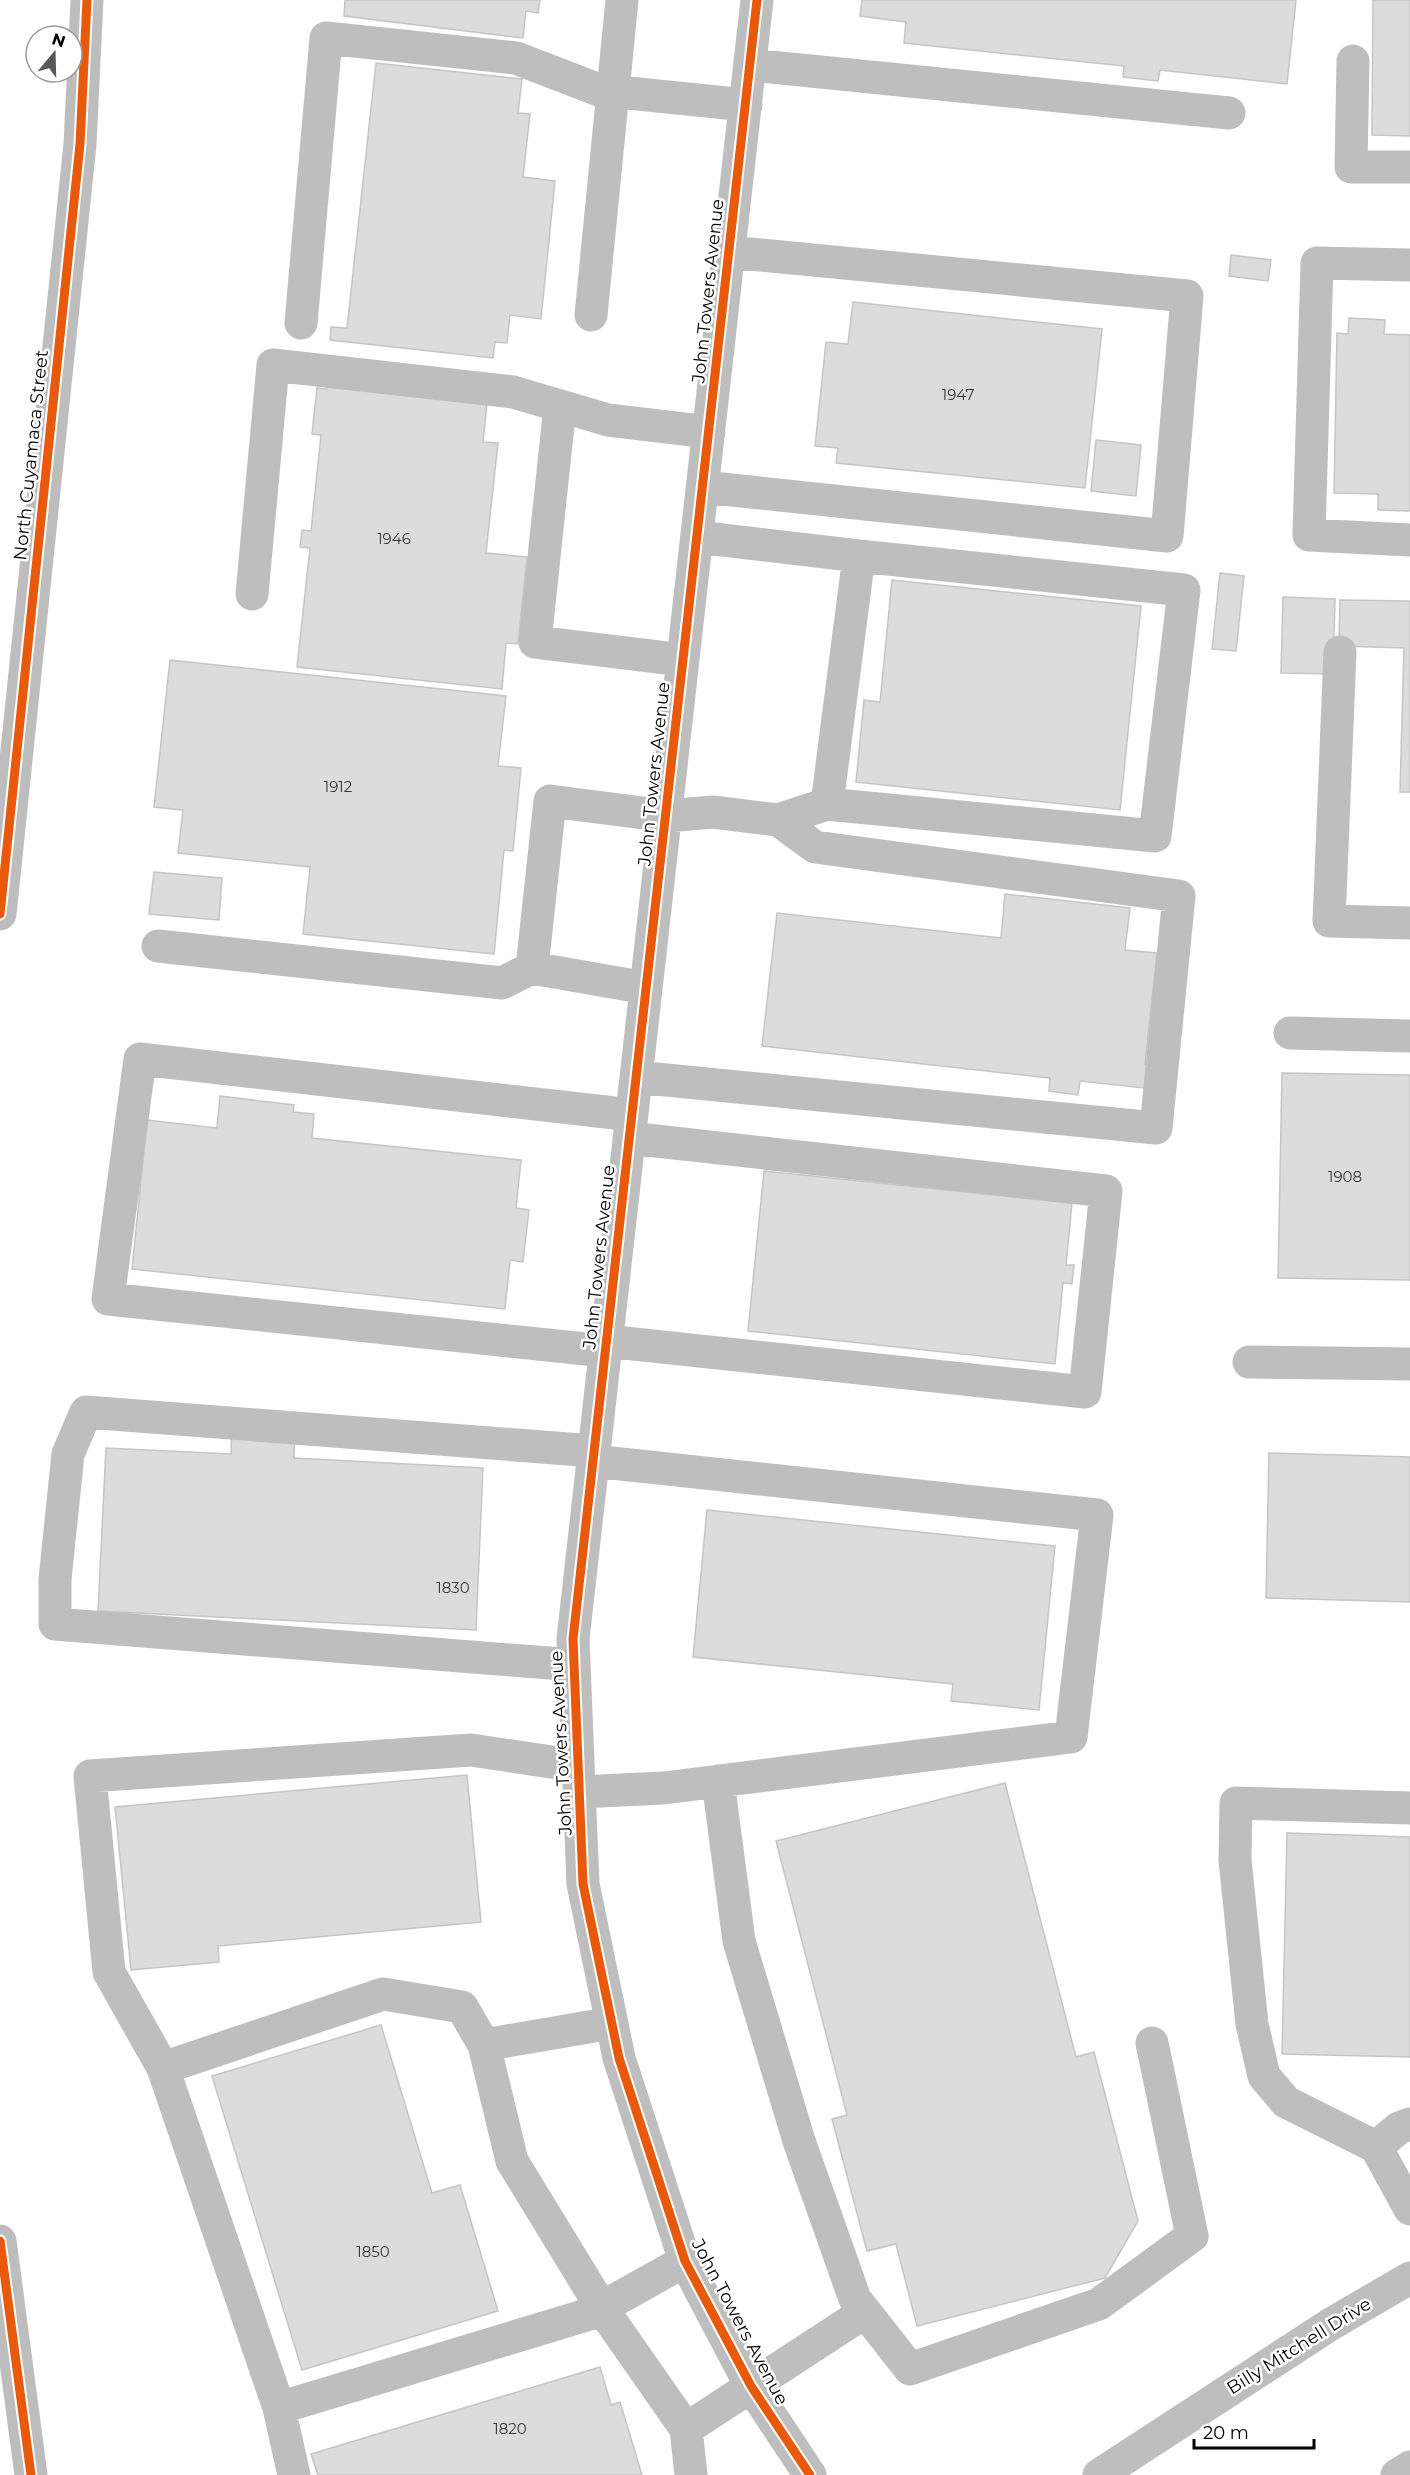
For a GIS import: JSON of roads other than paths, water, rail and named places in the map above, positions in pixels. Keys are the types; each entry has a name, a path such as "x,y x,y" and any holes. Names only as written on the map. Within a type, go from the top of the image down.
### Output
{"main road":[{"name":"North Cuyamaca Street","path":"0,914 80,144 87,0"},
{"path":"0,2241 31,2475"}],"street":[{"path":"591,315 622,0"},
{"name":"John Towers Avenue","path":"757,0 573,1639 583,1884 619,2058 685,2261 752,2386 810,2475"},
{"path":"301,323 326,38 516,58 599,90 746,105"},
{"path":"1353,61 1351,167 1410,167"},
{"path":"750,65 1229,113"},
{"path":"703,486 1167,536 1187,296 729,252"},
{"path":"1410,265 1317,263 1309,535 1410,540"},
{"path":"252,594 273,365 513,392 608,420 709,432"},
{"path":"560,406 535,642 683,660"},
{"path":"532,968 550,801 666,816 713,812 778,820 827,804 1155,836 1184,590 697,537"},
{"path":"827,804 859,556"},
{"path":"1340,652 1329,921 1410,923"},
{"path":"636,1077 1156,1128 1179,896 815,847 778,820"},
{"path":"158,946 502,983 532,968 646,988"},
{"path":"1290,1034 1410,1036"},
{"path":"140,1059 1106,1191 1085,1392 606,1346 108,1299 140,1059"},
{"path":"1249,1362 1410,1364"},
{"path":"294,2475 279,2408 163,2068 109,1972 90,1776 471,1750 579,1779 664,1788 1071,1737 1097,1515 593,1456 86,1412 68,1454 56,1579 55,1624 574,1665"},
{"path":"718,1781 739,1941 799,2141 855,2298 910,2369 1099,2304 1192,2236 1152,2043"},
{"path":"1410,1808 1236,1803 1235,1860 1252,2024 1264,2076 1286,2102 1376,2147 1410,2209"},
{"path":"163,2068 383,1994 462,2007 484,2044 512,2161 603,2310 686,2429 691,2475"},
{"path":"484,2044 612,2023"},
{"path":"1376,2147 1399,2128 1410,2124"},
{"path":"279,2408 603,2310 617,2299 685,2261"},
{"name":"Billy Mitchell Drive","path":"1099,2475 1331,2324 1410,2278"},
{"path":"686,2429 865,2312"},
{"path":"1397,2475 1410,2467"}]}
